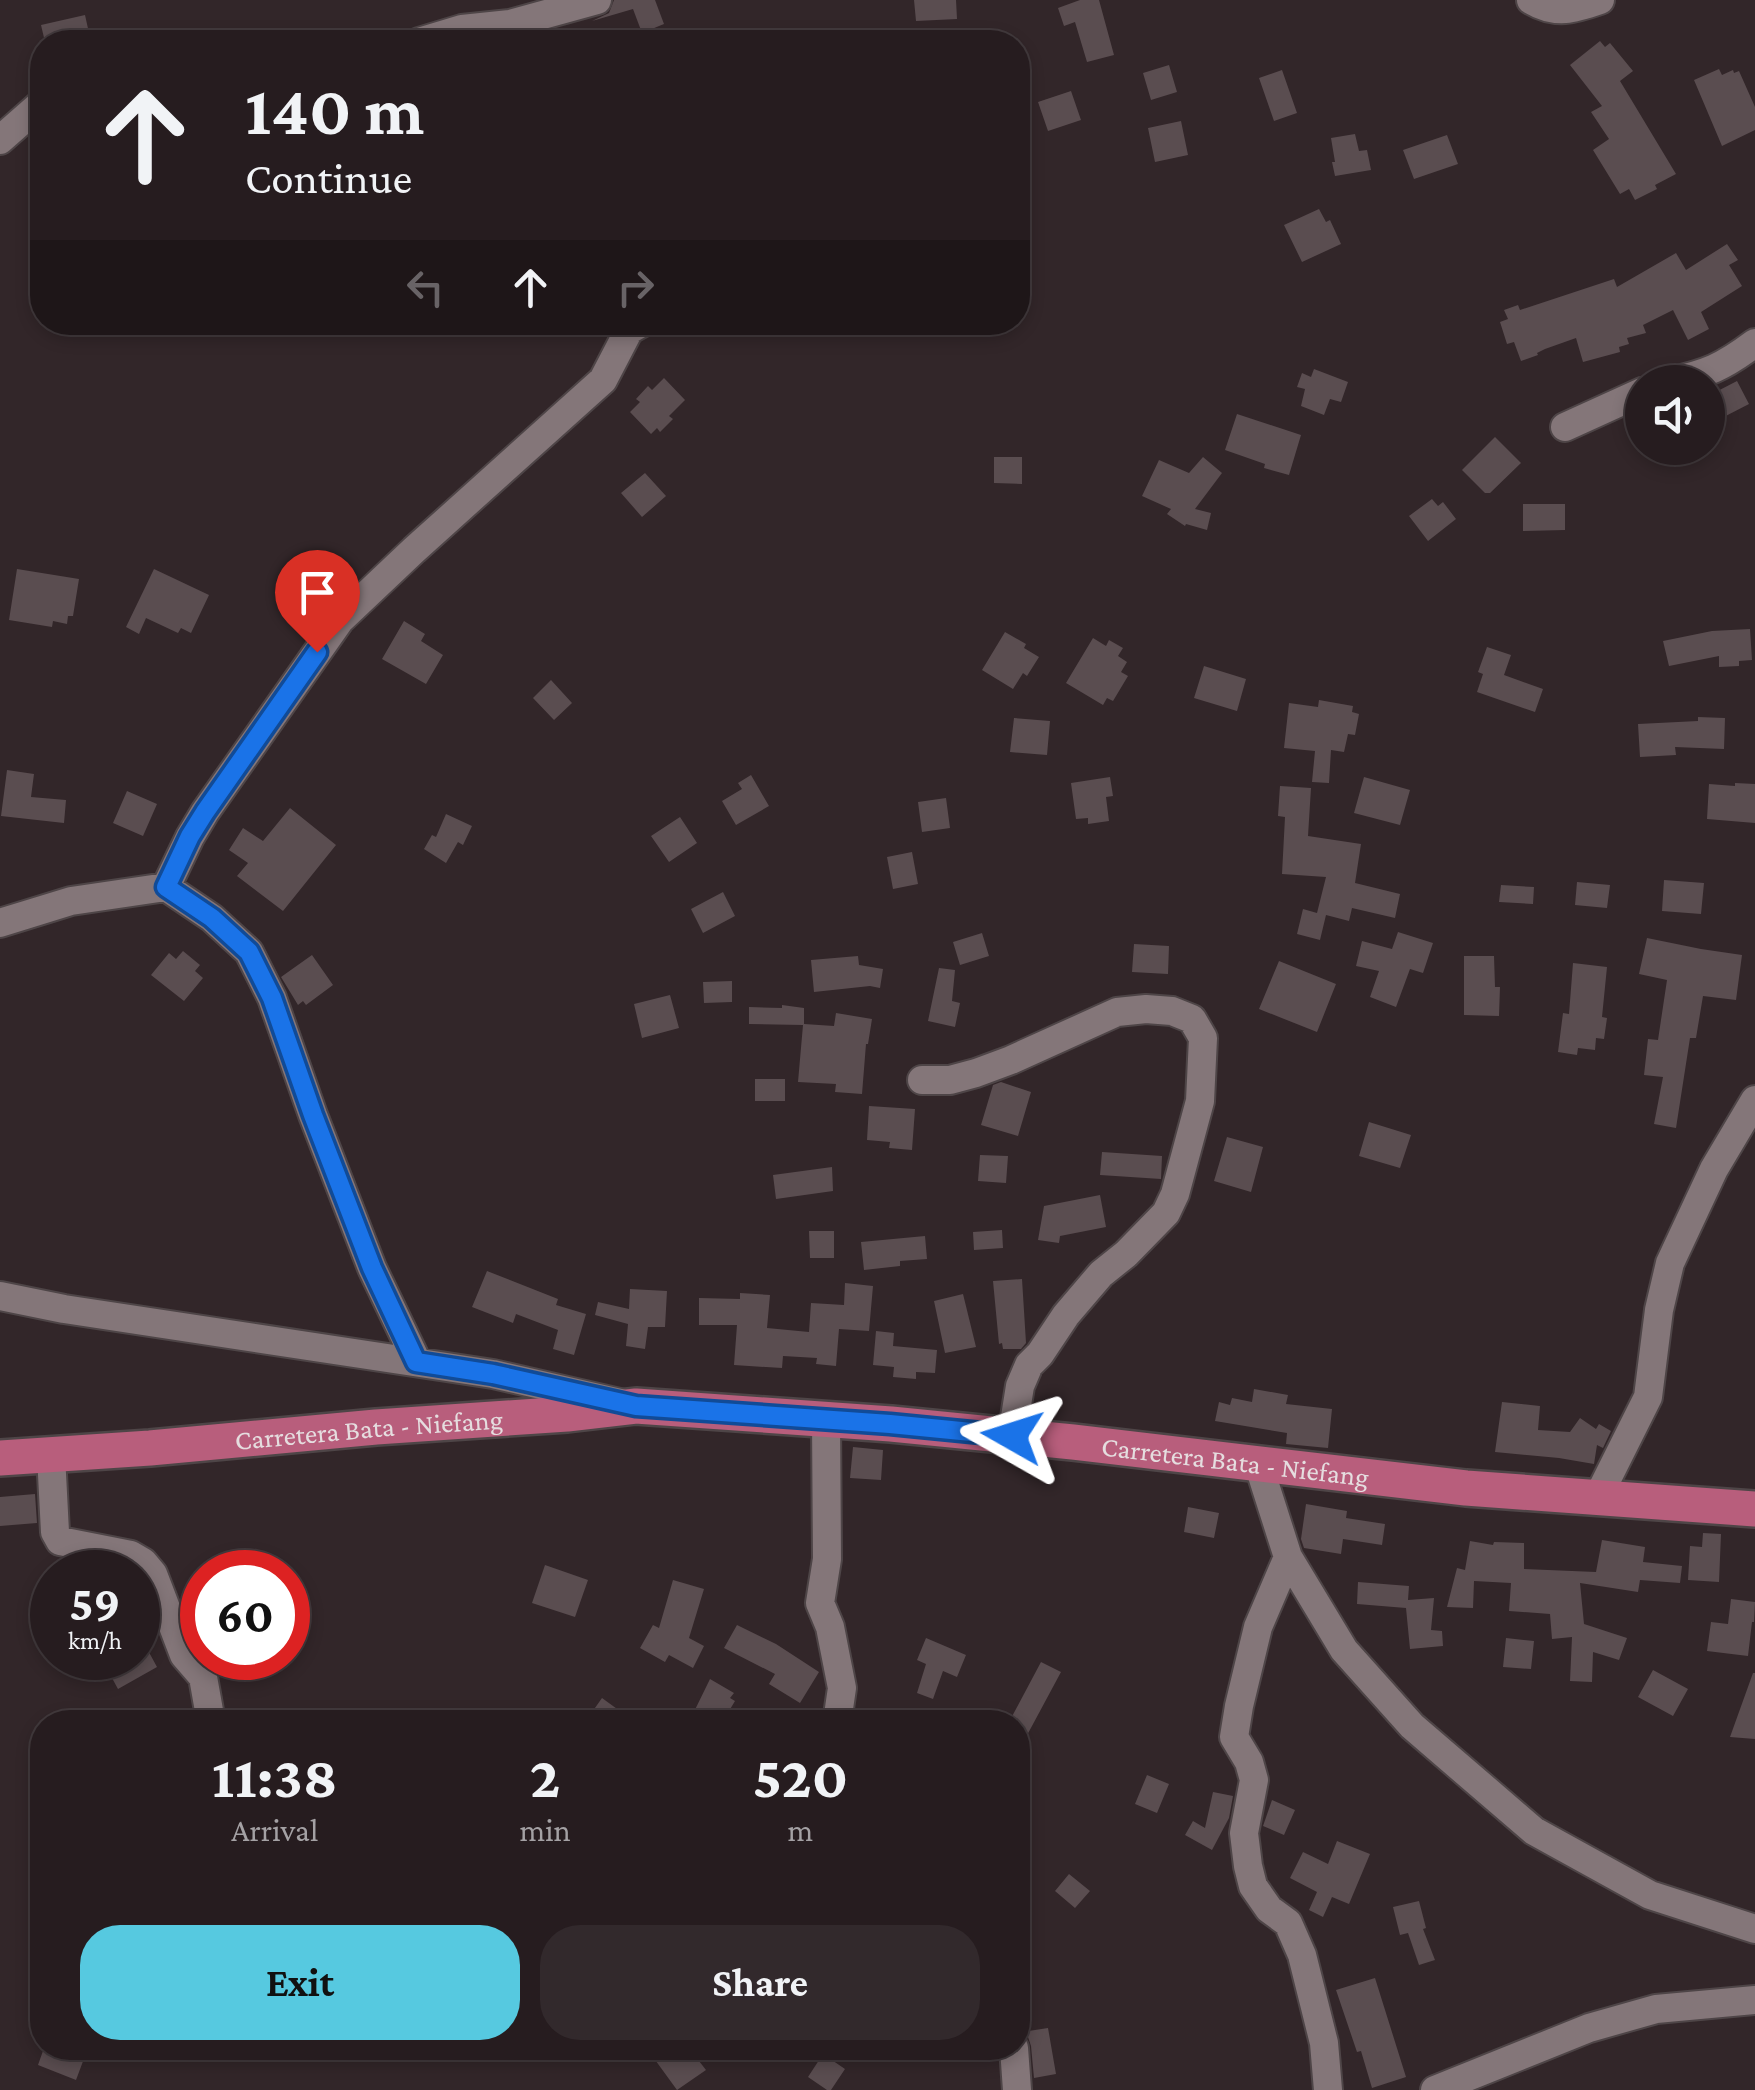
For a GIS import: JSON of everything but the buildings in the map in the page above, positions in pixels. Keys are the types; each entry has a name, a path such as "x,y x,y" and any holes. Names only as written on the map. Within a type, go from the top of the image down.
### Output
{"main road":[{"name":"Carretera Bata - Niefang","path":"0,1458 636,1406 1012,1436 1466,1488 1755,1509"}],"street":[{"path":"459,30 510,24 597,0"},
{"path":"1531,0 1550,10 1572,9 1600,0"},
{"path":"510,24 519,30"},
{"path":"0,140 30,114"},
{"path":"166,887 205,812 340,620 602,380 626,335"},
{"path":"1725,365 1755,342"},
{"path":"1565,427 1625,400"},
{"path":"0,923 71,901 166,887 212,918 249,952 272,998 372,1268 416,1362"},
{"path":"922,1080 950,1080 976,1073 1117,1012 1172,1011 1192,1019 1203,1038 1200,1101 1175,1194 1166,1213 1101,1274 1028,1365 1020,1386 1012,1436"},
{"path":"1597,1499 1648,1397 1659,1310 1670,1263 1714,1169 1755,1100"},
{"path":"0,1296 493,1374 636,1406"},
{"path":"826,1420 827,1559 820,1603 830,1627 842,1688 839,1710"},
{"path":"51,1455 56,1532 60,1541 131,1555 144,1562 153,1574 184,1655 202,1677 209,1710"},
{"path":"1258,1464 1288,1557 1344,1650 1412,1726 1534,1831 1650,1895 1755,1929"},
{"path":"1288,1557 1258,1627 1234,1736 1254,1780 1244,1834 1250,1876 1269,1909 1288,1923 1302,1954 1321,2027 1328,2090"},
{"path":"1434,2090 1590,2028 1656,2009 1755,2000"},
{"path":"1015,2060 1017,2090"}],"route":[{"path":"317,652 205,812 166,887 212,918 249,952 272,998 372,1268 416,1362 493,1374 636,1406 1012,1436"}]}
